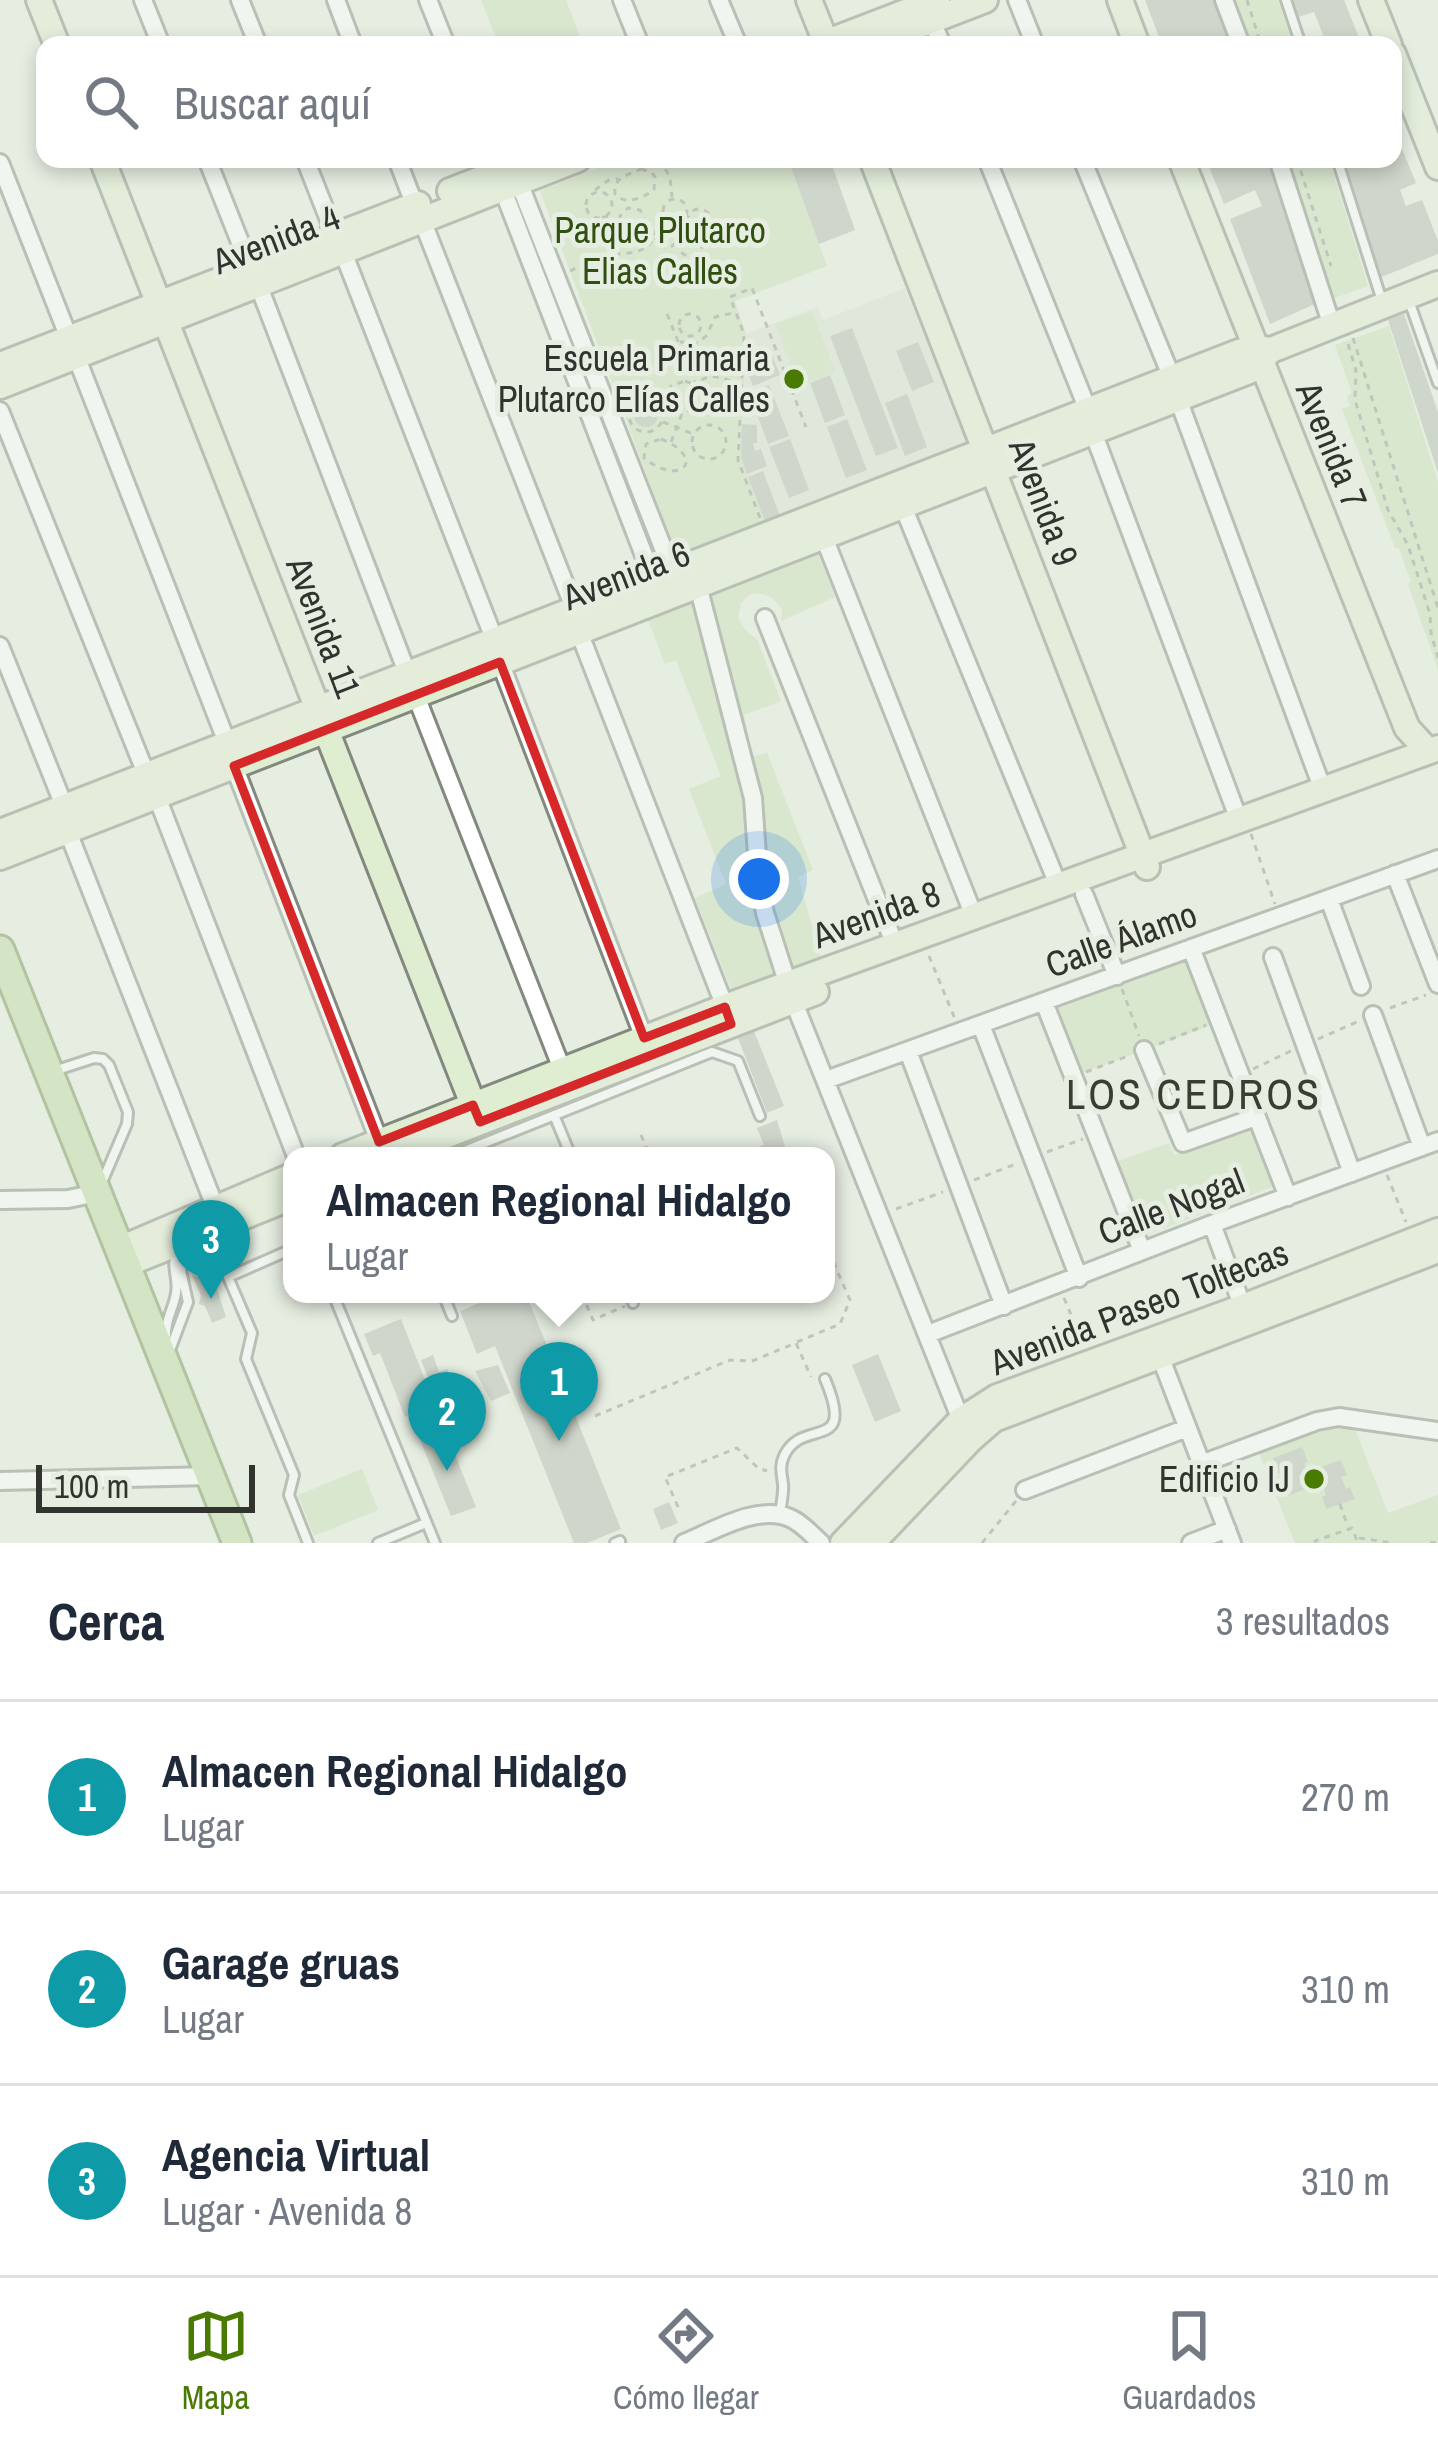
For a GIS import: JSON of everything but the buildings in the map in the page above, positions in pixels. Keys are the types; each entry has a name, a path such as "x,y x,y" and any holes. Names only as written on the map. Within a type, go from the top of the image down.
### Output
{"main road":[{"path":"0,950 123,1256 170,1359 237,1543"}],"street":[{"path":"39,0 53,36"},
{"path":"143,0 157,36"},
{"path":"240,0 255,36"},
{"path":"336,0 350,36"},
{"path":"428,0 442,36"},
{"path":"622,0 636,36"},
{"path":"719,0 734,36"},
{"path":"809,0 828,36"},
{"path":"826,0 831,36"},
{"path":"873,36 929,6 985,0"},
{"path":"1017,0 1031,36"},
{"path":"1120,0 1134,36"},
{"path":"1224,0 1237,36"},
{"path":"1371,0 1385,36"},
{"path":"929,6 939,36"},
{"path":"1402,77 1438,167"},
{"path":"0,163 383,1147"},
{"name":"Avenida 11","path":"105,168 476,1113"},
{"path":"211,168 562,1069"},
{"path":"309,168 644,1038"},
{"path":"400,168 728,1016"},
{"name":"Avenida 9","path":"876,168 996,456"},
{"name":"Avenida 9","path":"892,168 996,456 1152,861"},
{"path":"991,168 1245,826"},
{"path":"1086,168 1175,388 1323,790"},
{"name":"Avenida 7","path":"1185,168 1408,728 1435,755"},
{"path":"1281,168 1340,322"},
{"path":"510,174 556,276 565,324 625,439 753,798 759,883 791,992 961,1420"},
{"path":"510,174 565,324 604,451 676,582"},
{"name":"Avenida 4","path":"0,365 72,347 510,174"},
{"name":"Avenida 6","path":"0,857 66,820 1438,284"},
{"name":"Avenida 4","path":"0,386 72,347"},
{"path":"0,411 292,1147"},
{"path":"604,451 625,439"},
{"name":"Avenida 6","path":"676,582 824,535 902,504 996,456"},
{"path":"902,504 1071,890 1117,976"},
{"path":"824,535 974,916"},
{"path":"765,619 895,945"},
{"path":"0,646 216,1209"},
{"name":"Avenida 8","path":"1245,826 1323,790 1435,755"},
{"name":"Avenida 8","path":"791,992 927,950 1071,890 1435,755"},
{"name":"Avenida 6","path":"0,832 66,820"},
{"name":"Calle Álamo","path":"826,1080 1438,859"},
{"path":"1395,874 1438,987"},
{"name":"Avenida 8","path":"395,1147 791,992 895,945 974,916 1071,890"},
{"path":"1329,898 1360,986"},
{"path":"1191,948 1288,1197"},
{"path":"1273,957 1352,1173"},
{"path":"1044,1002 1142,1251"},
{"path":"1373,1015 1430,1144"},
{"name":"Avenida 8","path":"476,1113 562,1069 644,1038 728,1016"},
{"path":"981,1024 1079,1277"},
{"path":"1144,1050 1183,1143 1256,1118"},
{"path":"908,1051 1004,1306"},
{"name":"Calle Nogal","path":"928,1334 1430,1144"},
{"path":"123,1256 283,1180"},
{"path":"0,1200 68,1199 97,1193"},
{"path":"123,1256 188,1243 283,1201"},
{"path":"1211,1224 1246,1315"},
{"name":"Avenida Paseo Toltecas","path":"843,1543 994,1419 1160,1356 1438,1231"},
{"name":"Avenida Paseo Toltecas","path":"872,1543 961,1420 997,1396 1438,1250"},
{"path":"1160,1356 1230,1536 1191,1543"},
{"path":"1202,1464 1339,1417 1438,1431"},
{"path":"1025,1490 1187,1428"},
{"path":"0,1480 214,1487 220,1543"},
{"path":"684,1543 767,1514 796,1520 821,1543"}],"lane":[{"path":"1286,0 1298,36"},
{"path":"1341,168 1395,301 1438,382"},
{"path":"474,1147 712,1052 738,1061 760,1116"},
{"path":"49,1073 103,1059 128,1112 97,1193"},
{"path":"554,1115 568,1147"},
{"path":"170,1359 188,1301 181,1263 188,1243"},
{"path":"283,1254 228,1276 252,1333 246,1360 294,1475 289,1495 308,1543"},
{"path":"337,1303 435,1543"},
{"path":"447,1303 452,1316"},
{"path":"780,1515 781,1462 787,1450 825,1430 836,1415 825,1379"},
{"path":"377,1543 426,1523"}],"path":[{"path":"1247,0 1259,36"},
{"path":"604,168 609,180"},
{"path":"664,168 672,199"},
{"path":"1292,168 1322,261"},
{"path":"1300,168 1335,281"},
{"path":"620,178 614,189 619,198 631,201 654,190 651,172 641,170 609,180 586,203 587,211 628,232 640,229 644,218 638,198"},
{"path":"593,194 605,194 610,200 611,208 602,218"},
{"path":"672,199 683,201 688,208 687,224 703,242 695,256 678,248 677,228 665,218 663,211 672,199"},
{"path":"556,276 594,258 635,253 655,238 657,227 680,222 695,208 709,214 710,226 704,232 683,234 672,246 664,247 655,238"},
{"path":"620,224 625,210 638,209"},
{"path":"763,525 738,460 743,334 730,297 752,288 806,427"},
{"path":"679,342 698,343 715,317 736,313"},
{"path":"667,314 696,385"},
{"path":"1340,322 1438,608"},
{"path":"1340,322 1356,370 1355,400 1388,510 1408,545 1420,580 1438,658"},
{"path":"695,335 701,350"},
{"path":"696,385 708,374 714,366 715,358 708,350 694,357 699,370 708,374 724,378 741,387"},
{"path":"685,381 708,393 707,410 695,415 684,410 669,400 670,386 685,381"},
{"path":"641,399 652,399 660,406 662,421 651,431 639,430 631,422 630,411 641,399"},
{"path":"671,443 684,410"},
{"path":"620,412 625,439"},
{"path":"662,421 694,434"},
{"path":"704,426 714,426 724,437 724,448 713,458 701,457 693,449 694,434 704,426"},
{"path":"661,439 671,443 685,454 683,468 677,472 670,473 644,458 646,444 661,439"},
{"path":"724,448 739,452"},
{"path":"1245,826 1279,915"},
{"path":"927,950 960,1032"},
{"path":"1117,976 1144,1050"},
{"path":"1240,1076 1438,987"},
{"path":"879,1216 1096,1134"},
{"path":"640,1135 646,1147"},
{"path":"1382,1162 1413,1241"},
{"path":"595,1416 730,1360 752,1360 840,1324 850,1300 835,1266"},
{"path":"1059,1285 1090,1363"},
{"path":"585,1303 592,1320 622,1303"},
{"path":"796,1343 811,1377 825,1379"},
{"path":"678,1507 665,1477 737,1448 758,1468 780,1476"},
{"path":"982,1543 1025,1490"},
{"path":"1340,1504 1356,1540 1393,1543"},
{"path":"1316,1543 1349,1528"},
{"path":"1430,1543 1438,1542"}],"highlighted area":[{"path":"500,662 644,1038 725,1007 731,1024 480,1122 473,1105 379,1142 234,766"}],"shaded area":[{"path":"905,288 968,445 765,522 741,457 746,334 817,307 823,320"}],"green space":[{"path":"481,0 566,0 580,36 495,36"},
{"path":"1235,0 1278,0 1290,36 1247,36"},
{"name":"Parque Plutarco Elias Calles","path":"597,168 791,168 827,266 735,301 746,334 741,457 765,522 678,558 540,191"},
{"path":"1290,168 1332,168 1368,286 1332,299"},
{"path":"812,311 835,372 799,386 775,324"},
{"path":"1389,326 1438,482 1438,670 1399,548 1395,548 1342,409 1350,406 1347,396 1352,393 1335,345"},
{"path":"816,547 835,597 781,621 782,609 775,601 750,594 741,603 738,618 757,639 781,701 744,715 752,757 767,753 813,870 798,877 821,957 732,991 695,898 726,884 689,789 721,776 676,660 665,664 645,612"},
{"path":"1188,961 1212,1025 1077,1075 1054,1010"},
{"path":"1253,1126 1276,1186 1141,1237 1113,1163 1169,1143 1174,1155"},
{"path":"1340,1424 1354,1427 1388,1513 1438,1495 1438,1543 1295,1543 1258,1451"},
{"path":"362,1469 378,1510 314,1536 298,1495"}],"place":[{"name":"Escuela Primaria Plutarco Elías Calles","path":"794,379"},
{"name":"Agencia Virtual","path":"211,1299"},
{"name":"Almacen Regional Hidalgo","path":"559,1441"},
{"name":"Garage gruas","path":"447,1471"},
{"name":"Edificio IJ","path":"1314,1479"}],"district":[{"name":"LOS CEDROS","path":"1194,1094"}]}
